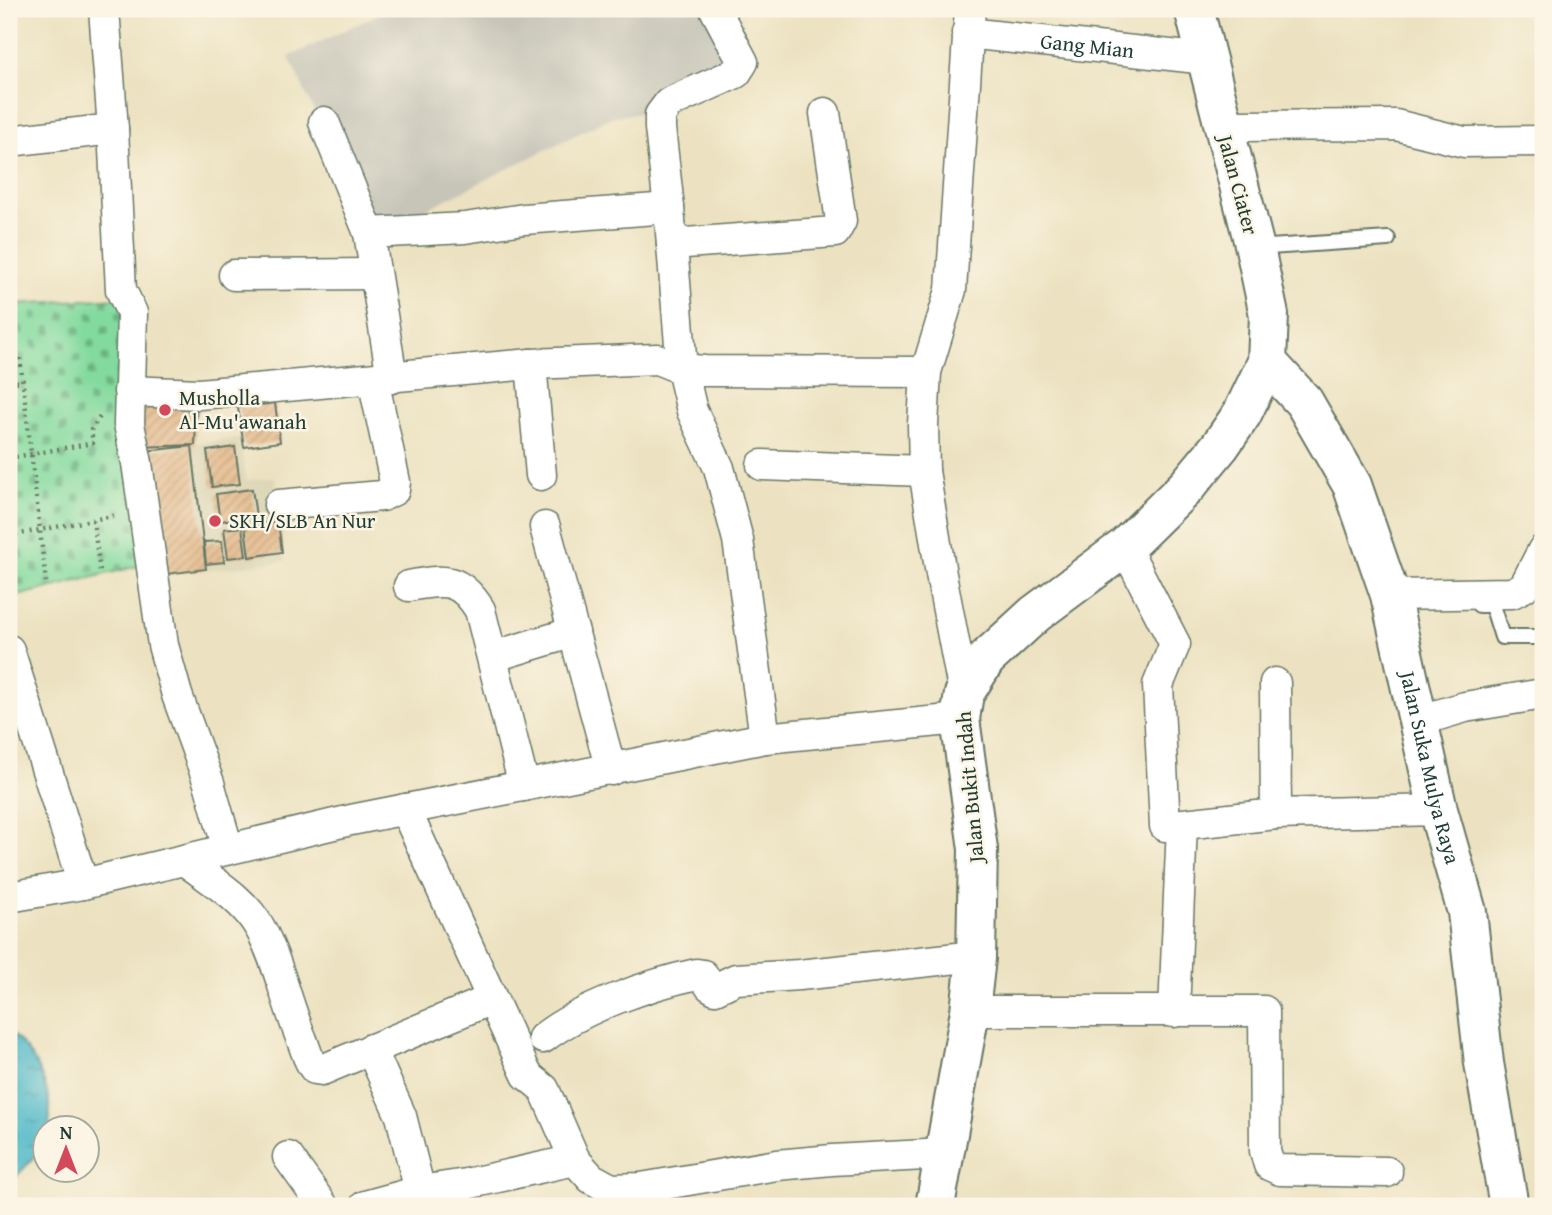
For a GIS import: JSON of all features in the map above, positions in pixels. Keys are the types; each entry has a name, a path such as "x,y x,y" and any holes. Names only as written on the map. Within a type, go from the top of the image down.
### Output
{"main road":[{"name":"Jalan Ciater","path":"1194,9 1255,248 1269,315 1267,362"},
{"name":"Jalan Bukit Indah","path":"935,1206 970,1012 976,956 978,849 962,706 986,659 1035,614 1125,547 1187,486 1242,414 1267,362"},
{"name":"Jalan Suka Mulya Raya","path":"1267,362 1304,401 1352,485 1392,602 1438,810 1467,912 1484,1063 1508,1206"}],"street":[{"path":"104,9 121,290 132,313 128,424 137,463 163,645 228,849"},
{"path":"715,9 743,62 736,73 669,103 660,115 682,369 692,411 719,468 738,540 765,738"},
{"path":"9,897 83,884 405,809 765,738 962,706 924,471 923,425 926,372 951,290 969,21"},
{"name":"Gang Mian","path":"969,21 1207,59"},
{"path":"672,244 835,232 841,220 825,113"},
{"path":"279,506 382,496 394,490 395,482 369,233 324,121"},
{"path":"1223,127 1396,125 1464,142 1543,141"},
{"path":"9,141 113,129"},
{"path":"369,233 466,228 524,219 669,208"},
{"path":"234,275 375,274"},
{"path":"130,391 199,394 531,364 657,359 682,369 705,371 926,372"},
{"path":"531,364 541,475"},
{"path":"762,465 924,471"},
{"path":"545,527 611,770"},
{"path":"1125,547 1175,644 1158,685 1165,827 1276,814 1438,810"},
{"path":"1392,602 1512,593 1524,587 1543,550"},
{"path":"409,586 438,580 456,584 470,593 480,610 524,786"},
{"path":"505,653 573,632"},
{"path":"9,649 83,884"},
{"path":"1275,683 1276,814"},
{"path":"1418,721 1465,707 1543,694"},
{"path":"405,809 527,1075 544,1089 575,1160 591,1178 611,1189 641,1188 818,1161 944,1154"},
{"path":"1174,1012 1182,825"},
{"path":"184,860 247,908 261,929 288,1006 316,1069 322,1070 492,999"},
{"path":"543,1038 573,1018 652,986 700,973 715,989 736,979 976,956"},
{"path":"970,1012 1264,1011 1265,1151 1269,1166 1280,1170 1387,1172"},
{"path":"371,1049 401,1116 420,1191"},
{"path":"288,1157 323,1206"},
{"path":"365,1206 420,1191 466,1184 575,1160"}],"lane":[{"path":"1255,248 1388,239"},
{"path":"1392,602 1492,604 1502,637 1538,637"}],"path":[{"path":"20,358 46,582"},
{"path":"9,382 22,382"},
{"path":"9,458 93,443 91,430 100,415 119,414 128,424"},
{"path":"9,536 119,515"},
{"path":"93,520 100,571"}],"shaded area":[{"path":"389,9 711,9 742,70 651,112 614,116 372,236 289,57"},
{"name":"SKH/SLB An Nur","path":"240,438 246,480 275,477 285,561 156,576 140,450"}],"green space":[{"path":"9,279 14,304 121,298 146,564 9,598"}],"water":[{"path":"9,1032 35,1062 46,1088 50,1114 32,1114 32,1160 9,1184"}],"building":[{"name":"Musholla Al-Mu'awanah","path":"135,393 197,396 195,445 137,447"},
{"path":"275,403 280,442 244,447 238,408"},
{"path":"192,446 206,569 159,575 145,451"},
{"path":"235,447 240,484 212,487 207,451"},
{"path":"252,489 256,516 220,521 216,494"},
{"path":"278,522 282,552 249,557 245,526"},
{"path":"242,527 246,556 228,558 224,529"},
{"path":"222,541 224,562 206,564 204,542"}],"place":[{"name":"Musholla Al-Mu'awanah","path":"165,410"},
{"name":"SKH/SLB An Nur","path":"215,521"}]}
